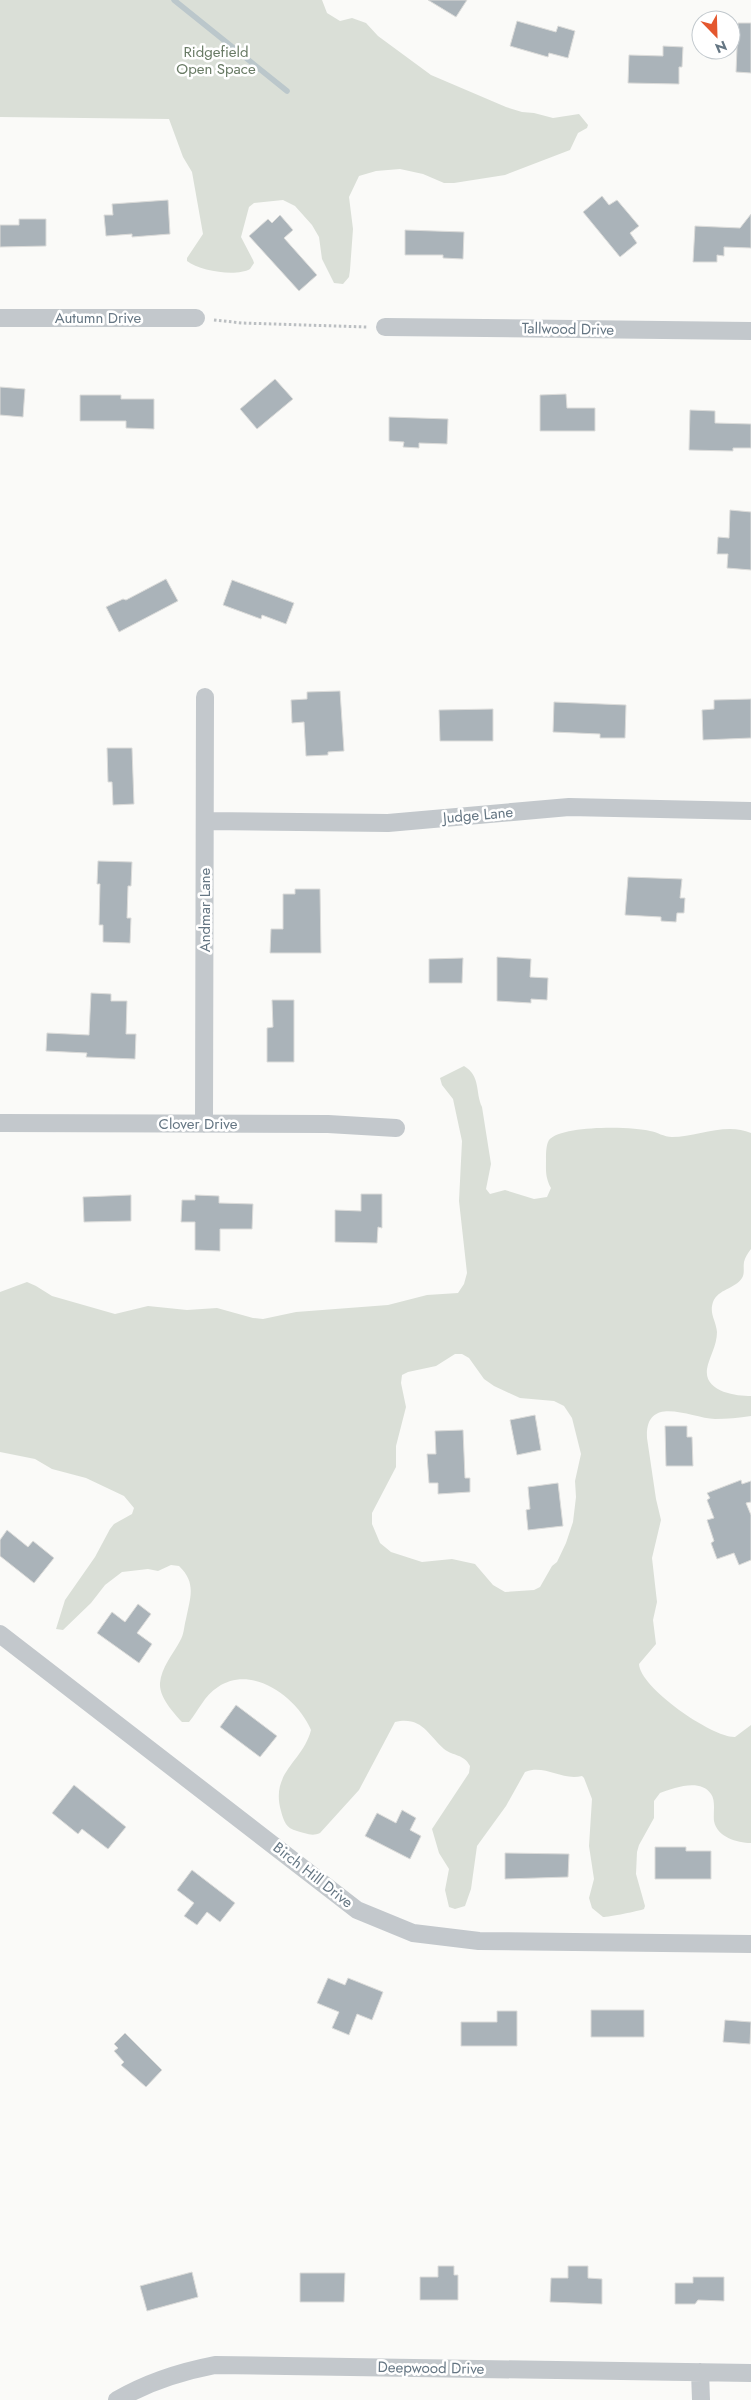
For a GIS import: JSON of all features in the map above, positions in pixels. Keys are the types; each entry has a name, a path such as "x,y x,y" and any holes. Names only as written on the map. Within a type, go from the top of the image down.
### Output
{"street":[{"name":"Autumn Drive","path":"0,318 196,318"},
{"name":"Tallwood Drive","path":"386,327 751,331"},
{"name":"Andmar Lane","path":"204,1124 205,697"},
{"name":"Judge Lane","path":"205,821 388,823 569,807 751,811"},
{"name":"Clover Drive","path":"0,1123 328,1124 396,1128"},
{"name":"Birch Hill Drive","path":"0,1634 357,1910 413,1933 479,1941 751,1944"},
{"name":"Deepwood Drive","path":"117,2400 140,2386 180,2372 214,2365 751,2373"},
{"path":"700,2372 701,2400"}],"path":[{"path":"196,318 242,323 386,327"}],"green space":[{"name":"Ridgefield Open Space","path":"0,0 322,0 327,13 340,21 352,18 366,23 378,36 431,75 522,112 553,118 579,114 588,125 587,128 578,133 570,150 505,175 454,183 444,183 423,174 400,169 376,171 359,176 349,197 353,229 349,277 343,284 334,283 322,259 319,237 312,225 295,206 283,200 254,203 249,207 241,237 254,263 250,269 236,273 218,272 200,268 187,261 187,258 203,234 192,172 183,157 169,119 0,117"},
{"path":"464,1066 475,1079 482,1107 491,1164 486,1189 490,1194 505,1190 534,1199 547,1197 551,1188 546,1174 547,1144 556,1135 567,1132 581,1129 628,1128 641,1129 672,1137 722,1129 741,1130 751,1133 751,1249 744,1260 742,1278 735,1285 719,1294 713,1302 712,1314 717,1337 709,1360 707,1377 716,1388 722,1391 730,1394 751,1396 751,1416 715,1419 671,1411 661,1412 653,1416 648,1424 647,1438 661,1520 652,1558 657,1602 653,1620 656,1644 639,1664 651,1686 695,1721 725,1735 735,1737 751,1725 751,1843 728,1838 719,1831 714,1821 713,1797 706,1789 694,1785 660,1793 654,1801 654,1818 637,1852 636,1874 645,1906 644,1909 636,1911 603,1917 592,1908 589,1898 594,1879 589,1846 592,1799 584,1778 582,1776 574,1777 539,1770 525,1772 506,1806 477,1846 471,1889 465,1906 455,1909 449,1907 445,1890 449,1869 439,1853 432,1829 469,1773 470,1766 465,1759 444,1749 424,1728 412,1722 395,1722 359,1790 320,1833 308,1834 290,1828 284,1821 281,1811 280,1786 289,1768 307,1741 311,1730 295,1706 272,1688 259,1682 245,1679 231,1681 218,1687 205,1699 189,1722 182,1722 175,1714 164,1699 160,1683 165,1667 182,1636 191,1591 185,1572 179,1566 171,1565 158,1571 148,1569 122,1572 105,1585 91,1603 63,1630 56,1629 65,1600 95,1557 110,1529 114,1524 132,1514 134,1508 124,1496 86,1478 52,1469 35,1459 0,1452 0,1292 27,1282 52,1296 115,1314 148,1306 187,1310 217,1308 263,1319 296,1312 388,1305 427,1295 458,1293 464,1284 467,1273 459,1201 462,1141 453,1099 442,1085 440,1078","holes":["455,1354 462,1354 469,1358 484,1379 494,1386 520,1398 554,1401 564,1406 572,1418 581,1454 575,1481 576,1497 573,1522 557,1562 552,1566 540,1587 534,1590 505,1592 493,1585 475,1564 452,1559 422,1562 391,1552 380,1543 372,1524 372,1513 396,1467 396,1446 406,1407 401,1383 402,1375 436,1366"]}],"building":[{"path":"428,0 467,0 456,17"},
{"path":"517,21 556,32 558,26 575,31 568,58 549,53 548,57 510,46"},
{"path":"741,23 751,23 751,73 736,72 736,60 741,60"},
{"path":"663,46 683,47 682,67 679,67 679,84 628,83 629,55 663,56"},
{"path":"602,196 609,205 617,200 639,226 630,233 637,243 620,257 583,212"},
{"path":"168,200 170,234 132,237 132,234 106,236 104,215 113,215 112,204"},
{"path":"751,214 751,248 724,247 724,256 717,255 717,262 693,262 695,226 740,228"},
{"path":"280,215 293,230 284,238 317,275 299,291 249,236 268,219 272,223"},
{"path":"19,219 46,219 46,246 0,247 0,225 19,225"},
{"path":"405,230 464,232 463,259 443,258 443,255 405,255"},
{"path":"275,379 293,399 257,429 240,409"},
{"path":"0,387 25,389 23,417 0,415"},
{"path":"566,394 567,408 595,408 595,431 540,431 540,395"},
{"path":"80,395 121,395 121,399 154,399 154,429 126,428 126,421 80,421"},
{"path":"690,410 715,411 715,423 751,424 751,448 733,448 733,451 689,450"},
{"path":"389,417 448,419 447,444 419,443 419,448 403,447 404,442 389,441"},
{"path":"730,510 751,512 751,570 727,568 728,554 717,554 718,537 729,538"},
{"path":"166,579 178,601 119,632 106,607 123,599 126,600"},
{"path":"232,580 294,603 286,624 262,615 261,619 223,605"},
{"path":"340,691 344,751 328,752 328,755 306,756 304,722 292,723 291,700 307,699 307,692"},
{"path":"751,699 751,738 703,740 702,710 714,709 714,700"},
{"path":"554,702 626,705 625,738 600,738 600,734 553,732"},
{"path":"493,709 493,741 440,741 439,710"},
{"path":"107,748 132,748 134,804 113,805 112,782 108,782"},
{"path":"98,861 132,862 131,886 128,886 127,918 131,918 130,943 103,942 103,925 99,925 100,884 97,884"},
{"path":"628,877 682,879 680,898 685,898 684,913 677,913 676,922 661,921 661,917 625,915"},
{"path":"295,889 320,889 321,953 270,953 271,929 283,929 283,894 295,894"},
{"path":"497,957 531,959 530,977 548,978 547,1000 531,999 531,1003 497,1001"},
{"path":"463,958 462,983 429,983 429,959"},
{"path":"91,993 111,994 111,1001 127,1001 126,1034 136,1034 135,1059 86,1057 87,1053 46,1051 47,1033 89,1035"},
{"path":"272,1000 294,1000 294,1062 267,1062 267,1028 273,1027"},
{"path":"361,1194 382,1194 382,1228 378,1227 377,1243 335,1242 335,1210 361,1211"},
{"path":"131,1195 131,1221 84,1222 83,1197"},
{"path":"195,1195 219,1196 219,1203 253,1204 252,1229 220,1229 220,1251 195,1250 195,1222 181,1222 182,1200 195,1200"},
{"path":"535,1415 541,1450 517,1455 510,1420"},
{"path":"665,1426 687,1426 687,1437 692,1437 693,1466 666,1466"},
{"path":"463,1430 465,1478 470,1478 470,1492 438,1494 438,1483 429,1483 427,1454 436,1454 435,1431"},
{"path":"741,1480 742,1484 751,1481 751,1502 746,1503 751,1515 751,1560 739,1565 734,1553 717,1559 711,1543 714,1541 707,1520 714,1518 707,1500 710,1498 707,1493"},
{"path":"558,1483 563,1526 528,1530 526,1510 530,1509 528,1487"},
{"path":"7,1530 28,1547 33,1541 54,1558 34,1583 0,1556 0,1540"},
{"path":"138,1604 151,1614 137,1633 152,1644 139,1663 97,1633 112,1612 125,1622"},
{"path":"236,1705 277,1736 260,1757 220,1727"},
{"path":"74,1785 126,1827 108,1849 82,1829 78,1834 52,1813"},
{"path":"402,1810 416,1818 410,1830 421,1836 410,1859 365,1836 377,1813 396,1823"},
{"path":"655,1847 686,1847 686,1851 711,1851 711,1879 655,1879"},
{"path":"505,1853 569,1854 568,1877 505,1879"},
{"path":"192,1870 235,1903 220,1922 207,1912 197,1925 184,1916 194,1903 177,1890"},
{"path":"328,1978 345,1985 348,1978 383,1992 372,2020 357,2014 349,2035 332,2028 339,2012 317,2003"},
{"path":"591,2010 644,2010 644,2037 591,2037"},
{"path":"497,2011 517,2011 517,2046 461,2046 461,2022 497,2022"},
{"path":"725,2020 751,2022 750,2044 723,2042"},
{"path":"125,2033 162,2070 146,2087 121,2065 124,2062 114,2051 118,2048 114,2044"},
{"path":"438,2266 454,2266 454,2275 458,2275 458,2300 420,2300 420,2277 438,2277"},
{"path":"568,2266 588,2266 588,2278 602,2279 602,2304 550,2302 551,2278 568,2278"},
{"path":"192,2272 198,2297 147,2311 140,2286"},
{"path":"300,2273 345,2273 344,2302 300,2302"},
{"path":"693,2277 724,2277 724,2301 698,2300 695,2304 675,2304 675,2283 693,2283"}],"waterway":[{"path":"174,0 287,91"}]}
